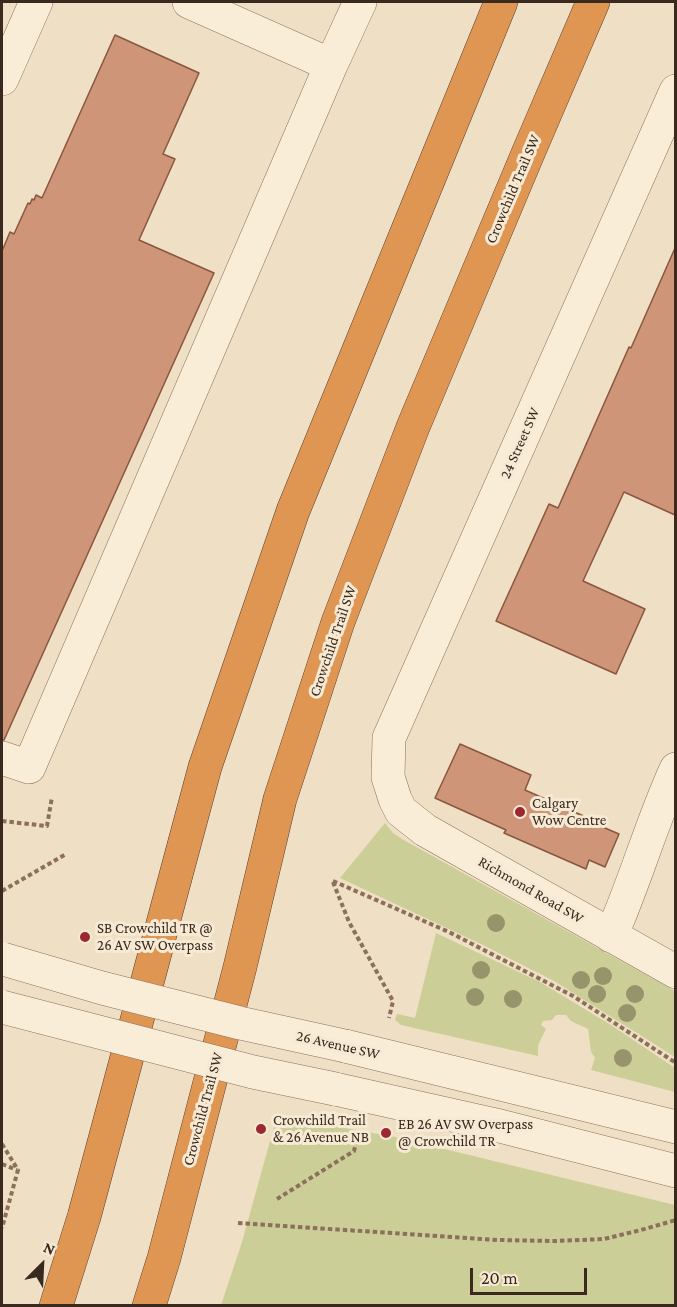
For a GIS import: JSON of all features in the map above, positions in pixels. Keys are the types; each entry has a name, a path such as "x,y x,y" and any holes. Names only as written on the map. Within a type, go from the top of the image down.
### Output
{"highway":[{"path":"56,1305 84,1217 205,767 293,512 501,2"},
{"name":"Crowchild Trail SW","path":"149,1305 164,1258 237,978 280,800 338,622 413,427 593,2"}],"street":[{"path":"2,79 36,2"},
{"path":"189,2 331,65"},
{"path":"2,758 29,767 360,2"},
{"name":"24 Street SW","path":"395,799 388,777 389,738 675,91"},
{"path":"611,936 671,790"},
{"name":"Richmond Road SW","path":"395,799 400,811 425,830 675,972"},
{"name":"26 Avenue SW","path":"2,959 102,988 228,1020 345,1046 675,1127"},
{"path":"2,1007 253,1072 496,1125 675,1171"}],"path":[{"path":"2,821 47,826"},
{"path":"2,891 66,854"},
{"path":"392,1008 393,1000 349,922 333,881 449,932 556,987 675,1063"},
{"path":"278,1199 354,1151 357,1140"},
{"path":"2,1144 18,1170 2,1228"},
{"path":"2,1164 18,1170"},
{"path":"238,1224 498,1240 555,1241 604,1239 675,1220"}],"green space":[{"path":"385,823 402,839 675,991 675,1057 554,981 340,878"},
{"path":"436,933 540,982 611,1025 675,1068 675,1092 591,1070 595,1058 591,1052 588,1029 571,1021 566,1015 556,1015 552,1020 543,1021 541,1025 546,1029 538,1045 538,1056 401,1025 395,1020 397,1014 415,1018"},
{"path":"277,1116 395,1137 675,1205 675,1305 221,1305 242,1242"}],"building":[{"path":"115,35 199,73 163,154 175,159 139,240 214,273 4,740 2,740 2,251 10,232 14,234 28,203 34,200 36,195 42,198"},
{"path":"675,248 675,515 624,492 583,581 645,609 616,674 496,621 549,504 558,508"},
{"name":"Calgary Wow Centre","path":"460,744 531,775 525,790 619,834 605,867 589,860 586,869 504,833 506,830 435,798"}],"place":[{"name":"Calgary Wow Centre","path":"520,812"},
{"name":"SB Crowchild TR @ 26 AV SW Overpass","path":"85,937"},
{"name":"Crowchild Trail & 26 Avenue NB","path":"261,1129"},
{"name":"EB 26 AV SW Overpass @ Crowchild TR","path":"386,1133"}]}
